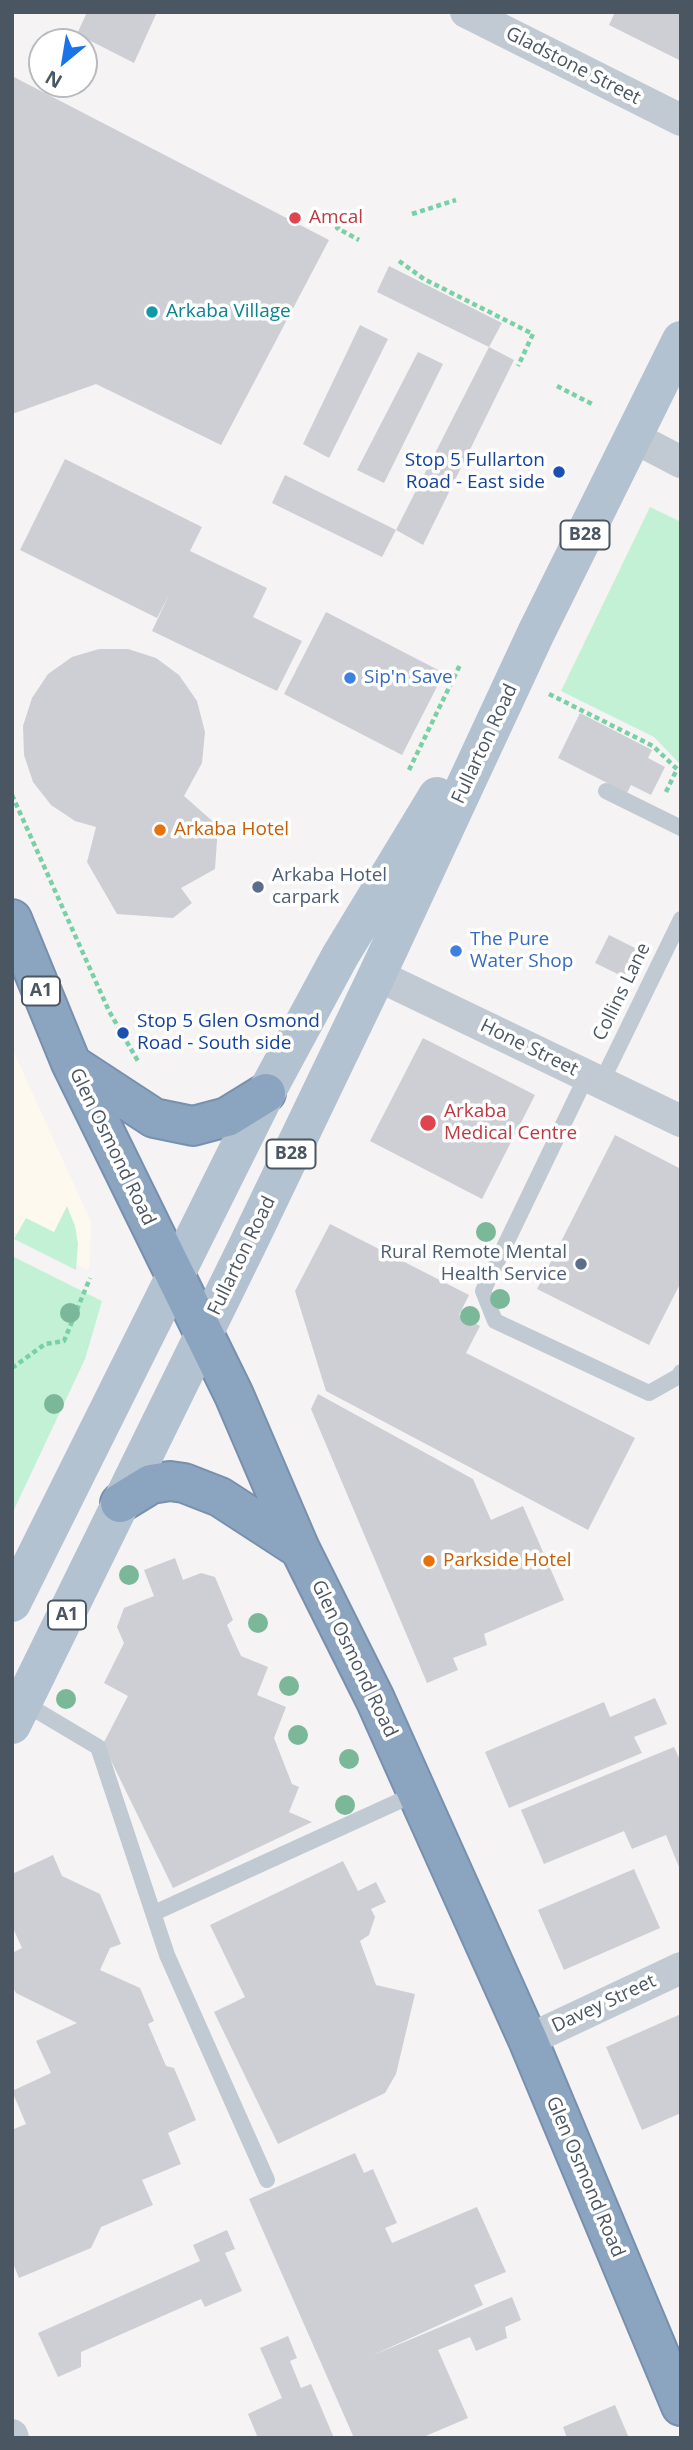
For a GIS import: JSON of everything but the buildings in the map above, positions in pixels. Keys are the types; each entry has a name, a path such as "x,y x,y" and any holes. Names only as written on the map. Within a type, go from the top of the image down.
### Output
{"highway":[{"name":"Glen Osmond Road","path":"12,919 71,1063 234,1395 300,1549 375,1699 528,2040 681,2406"},
{"path":"71,1063 154,1118 193,1126 227,1117 266,1093"},
{"path":"120,1503 151,1484 170,1481 184,1483 220,1497 300,1549"}],"main road":[{"name":"Fullarton Road","path":"18,1714 204,1334 377,975 537,633 681,340"},
{"name":"Fullarton Road","path":"12,1603 266,1093 340,957 537,633"}],"street":[{"name":"Gladstone Street","path":"466,12 681,120"},
{"path":"633,438 681,462"},
{"name":"Hone Street","path":"377,975 681,1121"},
{"name":"Davey Street","path":"528,2040 681,1968"}],"lane":[{"path":"606,791 681,828"},
{"name":"Collins Lane","path":"681,919 483,1291 495,1321 649,1393 679,1376 681,1372"},
{"path":"18,1714 98,1747 167,1955 267,2180"},
{"path":"154,1913 417,1793"}],"path":[{"path":"412,214 456,200"},
{"path":"353,216 337,228 359,240"},
{"path":"399,261 424,279 533,334 517,366"},
{"path":"557,386 592,404"},
{"path":"405,778 460,665"},
{"path":"549,694 653,747 677,769 654,815"},
{"path":"12,795 109,1011 138,1062 145,1069"},
{"path":"12,1368 45,1344 64,1341 90,1278"}],"shaded area":[{"path":"12,1048 91,1222 89,1270 12,1232"}],"green space":[{"path":"650,507 681,522 681,765 654,737 561,691"},
{"path":"67,1206 75,1226 78,1244 76,1270 14,1239 26,1218 54,1232"},
{"path":"12,1256 102,1301 85,1359 12,1514"}],"place":[{"name":"Amcal","path":"295,218"},
{"name":"Arkaba Village","path":"152,312"},
{"name":"Stop 5 Fullarton Road - East side","path":"559,472"},
{"name":"Sip'n Save","path":"350,678"},
{"name":"Arkaba Hotel","path":"160,830"},
{"name":"Arkaba Hotel carpark","path":"258,887"},
{"name":"The Pure Water Shop","path":"456,951"},
{"name":"Stop 5 Glen Osmond Road - South side","path":"123,1033"},
{"name":"Arkaba Medical Centre","path":"428,1123"},
{"name":"Rural Remote Mental Health Service","path":"581,1264"},
{"name":"Parkside Hotel","path":"429,1561"}]}
